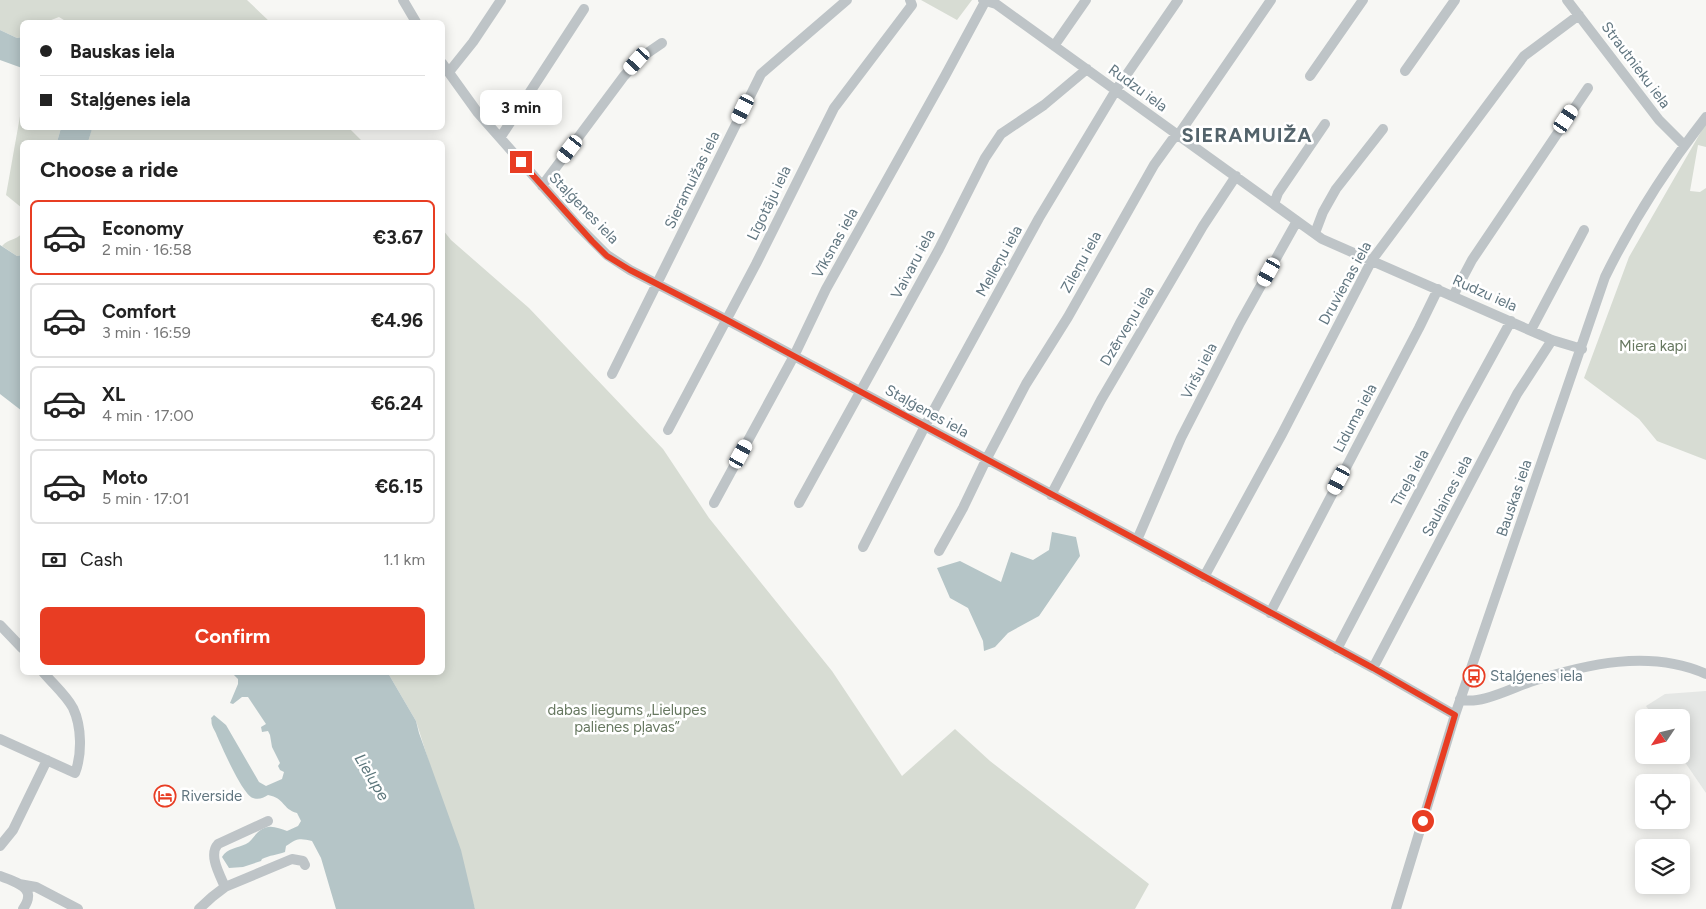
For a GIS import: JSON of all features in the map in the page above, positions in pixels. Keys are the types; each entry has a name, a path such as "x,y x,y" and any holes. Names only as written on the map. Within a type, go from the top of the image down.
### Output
{"street":[{"path":"449,72 474,42 501,0"},
{"name":"Sieramuižas iela","path":"612,374 760,74 847,0"},
{"name":"Līgotāju iela","path":"668,430 727,320 834,108 912,5 910,0"},
{"name":"Rudzu iela","path":"985,0 996,4 1322,239 1552,340 1582,349"},
{"name":"Vīksnas iela","path":"714,503 794,356 826,289 945,76 985,0"},
{"path":"1054,46 1086,0"},
{"name":"Melleņu iela","path":"863,547 925,426 1039,218 1116,90 1178,0"},
{"name":"Zileņu iela","path":"939,551 1026,384 1068,317 1154,165 1172,140 1178,135 1271,0"},
{"path":"1310,76 1363,0"},
{"path":"1405,71 1455,0"},
{"name":"Strautnieku iela","path":"1567,0 1659,120 1684,145"},
{"path":"405,2 415,20"},
{"path":"500,138 584,9"},
{"name":"Druvienas iela","path":"1204,577 1282,434 1372,260 1524,56 1579,15"},
{"path":"542,186 624,76 643,56 662,44"},
{"name":"Staļģenes iela","path":"445,67 478,113 607,256 1137,540 1373,668 1455,715"},
{"name":"Vaivaru iela","path":"799,503 939,249 985,158 1001,134 1044,105 1087,69"},
{"path":"1454,296 1472,260 1588,88"},
{"name":"Bauskas iela","path":"1396,909 1460,699 1606,277 1620,245 1640,211 1684,145 1706,117"},
{"path":"1274,204 1278,193 1325,124"},
{"path":"1315,233 1323,212 1336,190 1382,129"},
{"name":"Dzērveņu iela","path":"1051,495 1101,400 1203,226 1236,176"},
{"name":"Viršu iela","path":"1137,540 1181,438 1240,323 1297,221"},
{"path":"1531,330 1584,230"},
{"name":"Līduma iela","path":"1270,613 1438,289"},
{"name":"Tīreļa iela","path":"1337,649 1511,321"},
{"name":"Saulaines iela","path":"1373,668 1517,394 1552,340"},
{"path":"0,624 20,646"},
{"path":"1460,699 1473,701 1531,682 1616,662 1667,662 1690,667 1706,674"},
{"path":"0,739 75,773 80,754 74,710 45,675"},
{"path":"0,846 13,830 47,760"},
{"path":"225,887 218,872 214,848 218,844 268,821"},
{"path":"199,909 212,896 225,887 292,859 303,861 305,865"},
{"path":"0,876 20,884 36,887 78,909"},
{"path":"20,884 28,892 23,909"}],"shaded area":[{"path":"1706,691 1706,793 1686,764 1690,764 1690,709 1648,709 1646,706 1665,694"}],"green space":[{"path":"0,0 247,0 268,20 64,20 59,17 51,20 20,20 20,37 17,38 0,30"},
{"path":"921,0 972,0 957,20"},
{"path":"20,116 20,130 60,130 58,140 20,140 20,206 6,195"},
{"name":"Miera kapi","path":"1706,123 1706,147 1698,145 1690,191 1700,192 1706,188 1706,460 1657,441 1639,419 1584,378 1629,257"},
{"path":"91,130 351,130 361,140 89,140"},
{"name":"dabas liegums „Lielupes palienes pļavas”","path":"445,232 451,240 529,308 663,449 709,518 832,671 902,776 955,729 990,761 1149,884 1135,909 475,909 416,721 389,675 445,675"},
{"path":"20,235 20,255 17,256 2,246"}],"water":[{"path":"0,30 17,38 20,37 20,67 0,60"},
{"path":"60,130 92,130 89,140 58,140"},
{"path":"0,245 17,256 20,255 20,409 0,394"},
{"path":"1052,532 1076,537 1080,556 1039,616 1008,633 995,647 984,651 983,641 968,608 950,598 937,568 960,561 1001,582 1011,552 1033,560 1049,550"},
{"name":"Lielupe","path":"234,675 389,675 416,721 461,850 475,909 336,909 321,858 312,841 304,839 290,843 286,846 285,852 243,867 229,868 222,857 227,852 246,844 264,828 273,827 287,831 298,826 301,821 297,813 289,809 274,796 268,795 255,799 248,795 223,750 212,724 211,718 214,715 226,725 259,782 266,786 282,779 284,772 278,766 280,763 272,747 270,735 268,731 262,732 261,727 266,724 248,697 242,697 233,704 230,703 238,684 238,679"}],"place":[{"name":"Staļģenes iela","path":"1474,676"},
{"name":"Riverside","path":"165,796"}],"district":[{"name":"SIERAMUIŽA","path":"1247,135"}],"route":[{"path":"521,162 607,256 630,270 1137,540 1373,668 1455,715 1423,821"}]}
